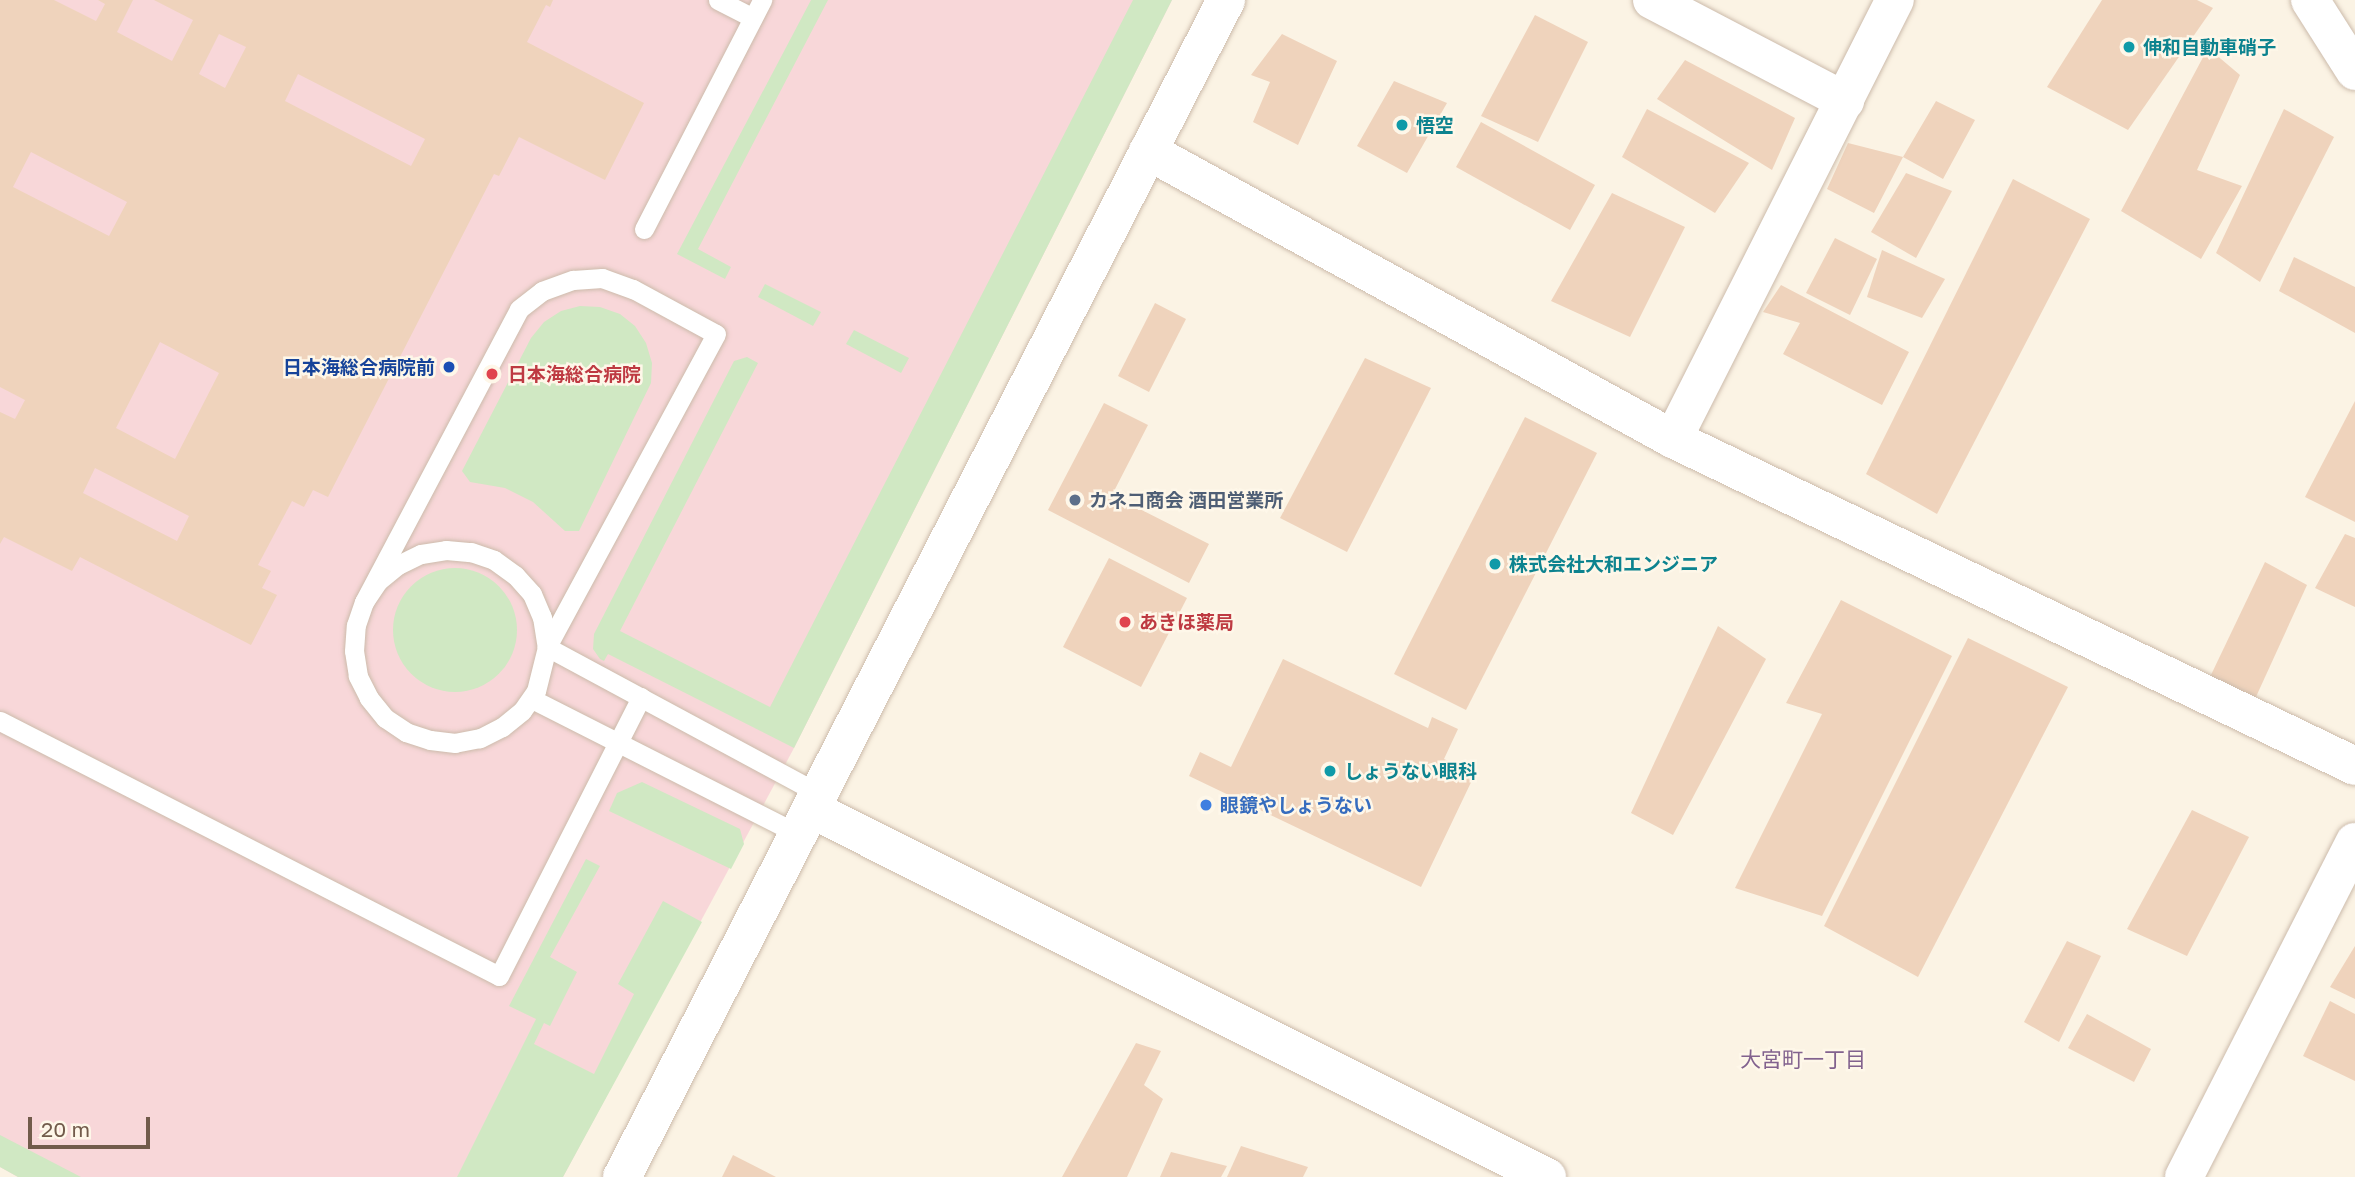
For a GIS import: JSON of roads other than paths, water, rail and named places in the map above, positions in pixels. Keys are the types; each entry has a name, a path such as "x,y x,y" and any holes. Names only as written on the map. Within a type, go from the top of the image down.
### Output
{"street":[{"path":"622,1177 1226,0"},
{"path":"1652,0 1845,101"},
{"path":"1672,439 1895,0"},
{"path":"2310,0 2355,71"},
{"path":"1148,151 1672,439 2355,766"},
{"path":"809,812 1547,1177"},
{"path":"2184,1177 2355,842"}],"lane":[{"path":"718,0 753,18"},
{"path":"644,229 762,0"},
{"path":"364,602 378,581 398,565 421,554 446,550 471,552 495,560 515,575 532,594 542,617 547,647 545,667 532,699 502,727 480,738 455,743 430,740 406,732 385,718 369,698 358,676 354,651 356,625 364,602 519,309 542,290 573,280 602,278 633,289 716,334 547,647"},
{"path":"547,647 641,697 809,812"},
{"path":"0,721 499,976 641,697"},
{"path":"532,699 618,743 809,812"}],"place":[{"name":"伸和自動車硝子","path":"2129,47"},
{"name":"悟空","path":"1402,125"},
{"name":"日本海総合病院前","path":"449,367"},
{"name":"日本海総合病院","path":"492,374"},
{"name":"カネコ商会 酒田営業所","path":"1075,500"},
{"name":"株式会社大和エンジニア","path":"1495,564"},
{"name":"あきほ薬局","path":"1125,622"},
{"name":"しょうない眼科","path":"1330,771"},
{"name":"眼鏡やしょうない","path":"1206,805"}],"district":[{"name":"大宮町一丁目","path":"1803,1059"}]}
